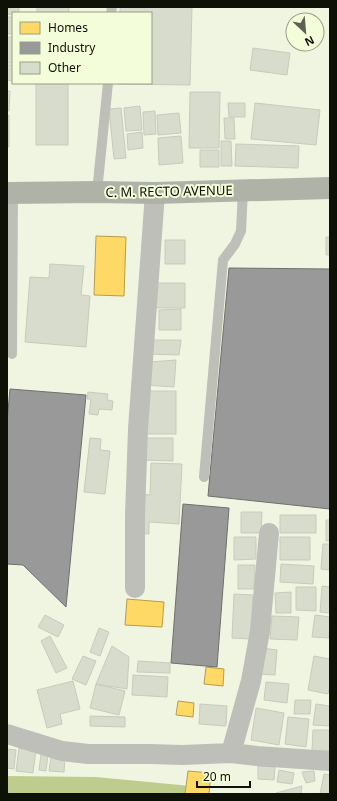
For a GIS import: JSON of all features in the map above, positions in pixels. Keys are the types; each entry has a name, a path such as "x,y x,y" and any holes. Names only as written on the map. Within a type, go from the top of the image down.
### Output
{"highway":[{"name":"C. M. RECTO AVENUE","path":"10,193 155,193 330,188"}],"street":[{"path":"135,588 135,515 138,429 155,193"},
{"path":"231,753 251,680 260,631 269,533"},
{"path":"7,734 62,751 75,753 182,755 231,753 330,761"}],"lane":[{"path":"98,192 108,84"},
{"path":"204,477 222,260 235,244 241,230 243,190"},
{"path":"10,193 12,354"}],"shaded area":[{"path":"7,776 96,777 201,787 200,794 7,794"}],"building: Homes":[{"path":"96,236 126,237 124,296 94,295"},
{"path":"127,599 164,602 162,627 125,625"},
{"path":"206,667 224,669 223,686 204,684"},
{"path":"178,701 194,703 193,717 176,715"},
{"path":"188,771 211,773 209,794 185,794"}],"building: Industry":[{"path":"229,268 330,269 330,509 208,496"},
{"path":"10,389 86,395 66,607 23,565 7,564 7,422"},
{"path":"183,504 229,508 217,667 171,663"}],"building: Other":[{"path":"7,7 19,7 19,12 12,12 12,15 7,14"},
{"path":"37,7 69,7 69,12 37,12"},
{"path":"120,7 192,7 190,85 118,84 152,84 152,12 120,12"},
{"path":"7,17 12,17 12,34 7,34"},
{"path":"7,37 12,37 12,63 7,63"},
{"path":"253,48 290,53 287,75 250,70"},
{"path":"7,65 12,65 12,81 7,80"},
{"path":"36,84 68,84 68,145 36,145"},
{"path":"7,91 10,91 9,111 7,111"},
{"path":"190,92 220,92 219,148 189,148"},
{"path":"228,103 245,103 245,117 229,117"},
{"path":"255,103 320,110 316,145 251,139"},
{"path":"140,106 142,130 126,131 124,108"},
{"path":"121,108 126,158 114,159 109,109"},
{"path":"155,111 156,134 144,135 143,112"},
{"path":"179,113 181,133 158,135 157,115"},
{"path":"7,115 9,115 9,147 7,147"},
{"path":"224,118 234,118 235,139 225,139"},
{"path":"142,132 143,148 128,150 127,134"},
{"path":"181,136 183,163 159,165 158,138"},
{"path":"221,141 231,141 232,166 221,166"},
{"path":"236,144 299,146 298,168 235,166"},
{"path":"200,150 219,150 219,167 200,167"},
{"path":"326,237 330,237 330,255 326,255"},
{"path":"165,240 185,240 185,264 165,264"},
{"path":"50,264 84,266 81,295 90,296 86,347 25,342 30,277 49,278"},
{"path":"149,283 185,283 185,308 149,308"},
{"path":"181,309 181,330 159,330 159,310"},
{"path":"150,340 181,340 179,355 148,354"},
{"path":"176,360 174,387 145,385 149,362"},
{"path":"147,391 176,391 176,434 143,434"},
{"path":"88,392 108,394 107,400 113,401 112,410 99,409 98,415 89,414 91,399 87,399"},
{"path":"90,438 101,439 100,450 110,451 105,494 84,492"},
{"path":"143,438 173,438 173,461 143,460"},
{"path":"151,463 182,464 179,524 149,522 149,534 138,533 140,494 150,495"},
{"path":"241,512 262,512 261,533 241,533"},
{"path":"280,515 316,515 316,533 280,533"},
{"path":"326,520 330,520 330,541 326,541"},
{"path":"234,537 256,537 256,559 234,560"},
{"path":"280,537 310,537 310,560 280,560"},
{"path":"323,544 330,544 330,570 321,569"},
{"path":"281,564 314,566 313,584 280,582"},
{"path":"238,565 255,565 254,589 238,589"},
{"path":"322,586 330,587 330,613 320,612"},
{"path":"296,587 316,587 316,611 296,610"},
{"path":"291,592 291,613 276,613 275,593"},
{"path":"234,594 253,595 251,639 232,638"},
{"path":"45,615 64,625 58,637 38,627"},
{"path":"315,615 330,617 329,638 312,637"},
{"path":"272,616 299,617 297,640 270,639"},
{"path":"99,628 109,632 100,656 90,652"},
{"path":"50,636 67,668 56,673 41,641"},
{"path":"112,646 129,657 127,689 96,684"},
{"path":"262,648 277,650 275,675 260,674"},
{"path":"83,656 96,661 86,685 72,679"},
{"path":"314,656 330,659 330,685 328,694 308,690"},
{"path":"138,661 170,663 170,673 137,672"},
{"path":"133,675 168,677 167,697 132,695"},
{"path":"73,681 80,709 60,714 62,724 47,728 37,690"},
{"path":"266,682 289,684 287,703 264,700"},
{"path":"96,684 125,691 119,715 90,708"},
{"path":"295,700 311,700 310,714 294,714"},
{"path":"200,704 227,706 226,726 199,724"},
{"path":"316,704 330,706 330,726 313,725"},
{"path":"256,708 284,713 279,745 251,740"},
{"path":"90,716 125,717 125,727 90,726"},
{"path":"288,717 309,719 306,747 285,744"},
{"path":"313,730 330,730 330,751 312,751"},
{"path":"19,748 36,750 33,773 16,771"},
{"path":"7,749 16,750 14,769 7,768"},
{"path":"41,754 48,755 46,771 39,770"},
{"path":"51,756 65,758 64,772 49,771"},
{"path":"258,766 275,767 274,780 258,779"},
{"path":"279,770 294,773 292,784 277,782"},
{"path":"314,771 315,781 306,783 302,772"},
{"path":"324,774 330,775 330,794 320,794"},
{"path":"302,786 301,794 276,794 276,793"}]}
